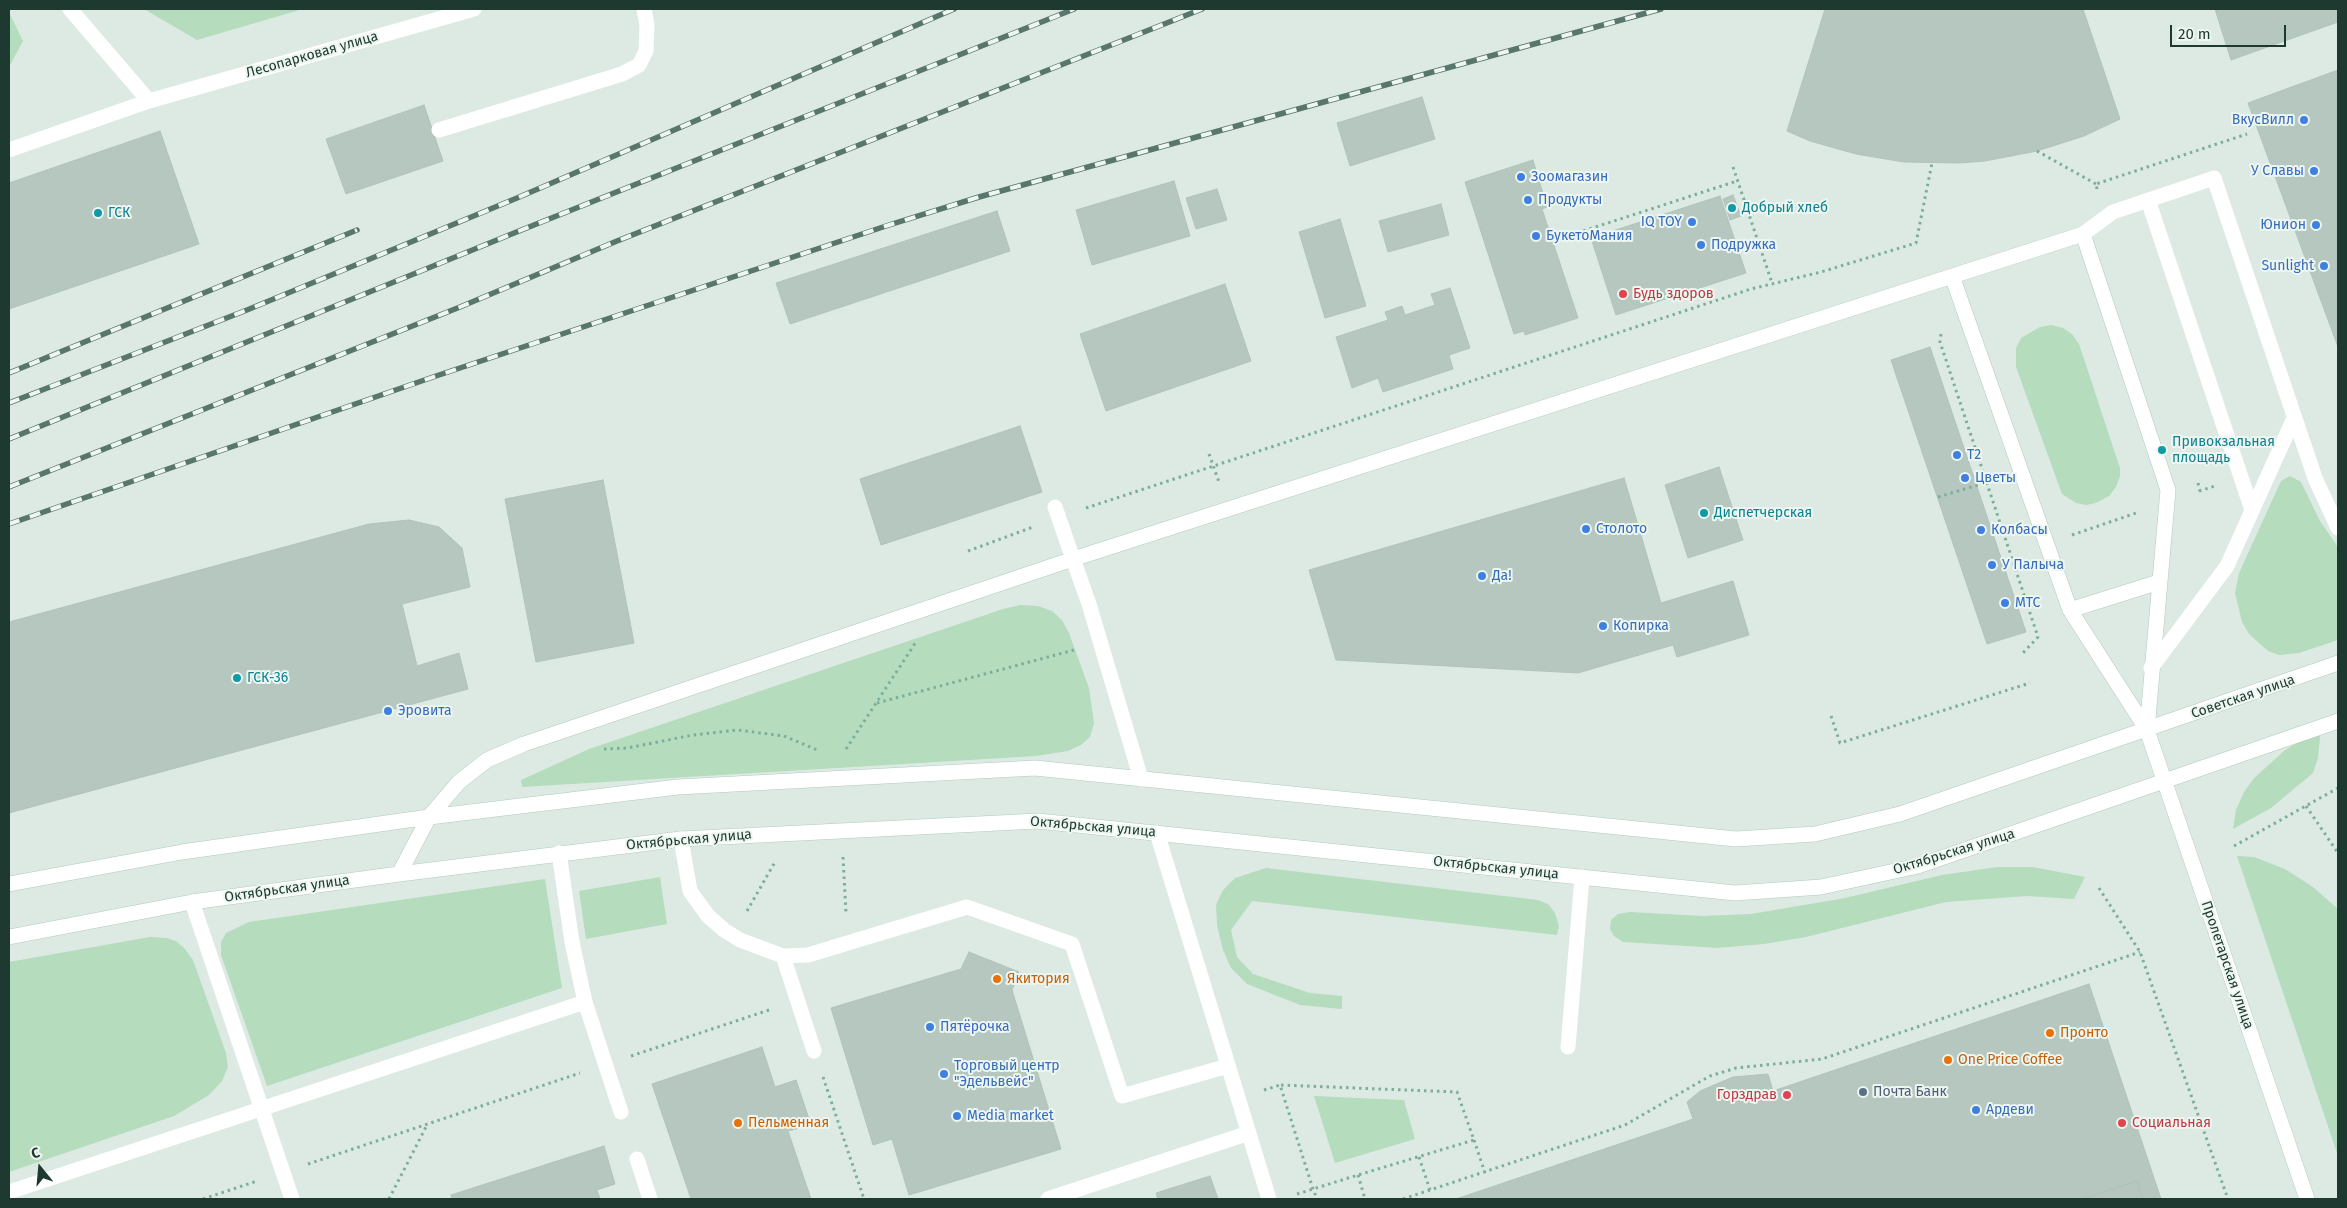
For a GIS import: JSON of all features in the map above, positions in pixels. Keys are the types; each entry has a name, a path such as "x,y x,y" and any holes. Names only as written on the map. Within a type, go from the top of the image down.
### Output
{"main road":[{"path":"70,9 149,101"},
{"name":"Лесопарковая улица","path":"9,150 149,101 474,9"},
{"path":"439,130 622,74 639,65 646,51 647,26 644,9"},
{"path":"399,874 430,817 459,782 488,760 524,744 1073,559 2083,234 2113,212 2214,178 2294,418 2323,499 2338,528"},
{"path":"2148,200 2252,510"},
{"path":"2083,234 2168,490 2147,730"},
{"path":"1952,276 2070,610 2147,730"},
{"path":"2151,668 2227,566 2294,418"},
{"path":"1057,512 1100,642 1141,779"},
{"path":"2070,610 2159,582"},
{"name":"Советская улица","path":"2147,730 2338,663"},
{"path":"2165,781 2338,721"},
{"path":"9,884 182,852 430,817 678,787 1035,768 1736,839 1815,834 1900,814 2147,730"},
{"name":"Пролетарская улица","path":"2147,730 2307,1199"},
{"name":"Октябрьская улица","path":"9,937 192,902 559,853 681,839 1038,821 1735,893 1821,887 1918,866 2165,781"},
{"path":"1157,833 1269,1199"},
{"path":"681,839 690,891 708,916 734,936 783,956 808,955 967,907 1072,944 1122,1096 1228,1066"},
{"path":"559,853 572,942 585,1002 621,1112"},
{"path":"1568,1047 1582,877"},
{"path":"192,902 292,1199"},
{"path":"783,956 814,1050"},
{"path":"9,1192 585,1002"},
{"path":"1048,1199 1249,1133"},
{"path":"637,1160 650,1199"}],"path":[{"path":"2037,151 2096,184"},
{"path":"968,551 1057,512 1128,492 1772,283 1821,272 1916,243 1932,163"},
{"path":"1733,167 1772,283"},
{"path":"1571,235 1738,181"},
{"path":"1942,328 1940,342 2038,637 2021,655"},
{"path":"1938,497 1988,482"},
{"path":"876,703 1100,642"},
{"path":"1831,716 1840,743 2030,683"},
{"path":"599,749 627,748 693,735 738,730 784,736 825,754"},
{"path":"2234,846 2338,788"},
{"path":"2306,806 2338,854"},
{"path":"843,853 848,943"},
{"path":"734,936 776,860"},
{"path":"2099,888 2140,952 2228,1199"},
{"path":"1403,1199 1625,1126 1710,1076 1736,1068 1822,1059 2140,952"},
{"path":"203,1199 798,1000"},
{"path":"814,1050 864,1199"},
{"path":"1317,1199 1280,1085 1457,1092 1485,1173"},
{"path":"389,1199 427,1124"},
{"path":"1314,1189 1474,1140"},
{"path":"1419,1157 1430,1190"},
{"path":"1358,1175 1365,1199"}],"green space":[{"path":"144,9 303,9 197,40"},
{"path":"9,12 23,41 9,67"},
{"path":"2051,325 2063,328 2072,334 2079,344 2120,468 2120,476 2116,487 2109,496 2096,503 2086,505 2076,503 2062,494 2016,367 2016,348 2021,338 2040,327"},
{"path":"2290,476 2301,482 2320,521 2338,547 2338,640 2299,653 2279,655 2268,651 2249,634 2242,622 2235,593 2239,573 2281,481"},
{"path":"1020,605 1038,606 1052,611 1062,620 1069,633 1089,688 1094,723 1090,737 1081,745 1068,751 1036,756 522,787 521,780 589,749 1003,609"},
{"path":"2321,727 2318,758 2313,773 2271,808 2233,829 2236,810 2244,792 2254,778 2284,751"},
{"path":"2237,856 2254,857 2285,869 2313,887 2338,909 2338,1156"},
{"path":"1997,867 2033,867 2085,877 2074,899 2027,896 1946,902 1806,937 1764,944 1718,948 1623,942 1614,936 1610,929 1611,920 1618,914 1630,912 1703,916 1751,914 1845,898 1942,875"},
{"path":"1266,868 1538,900 1548,904 1555,913 1559,926 1557,935 1252,901 1231,930 1237,957 1253,974 1310,993 1342,996 1342,1009 1300,1005 1247,984 1231,968 1223,950 1217,925 1216,905 1223,890 1235,878"},
{"path":"660,877 667,924 586,939 579,891"},
{"path":"545,879 562,988 267,1086 221,955 221,942 226,933 249,922"},
{"path":"150,937 167,938 176,941 193,960 226,1053 228,1067 222,1081 209,1095 174,1116 9,1172 9,962"},
{"path":"1314,1096 1404,1100 1415,1139 1335,1163"}],"building":[{"path":"1825,9 2083,9 2120,119 2084,136 2037,151 1985,161 1959,163 1904,162 1856,154 1810,141 1787,131"},
{"path":"2215,9 2338,9 2338,22 2231,60"},
{"name":"Юнион","path":"2338,70 2338,347 2248,103"},
{"path":"1422,97 1435,139 1350,166 1337,123"},
{"path":"424,105 443,161 346,194 326,139"},
{"name":"ГСК","path":"160,131 199,244 9,309 9,183"},
{"path":"1533,160 1547,207 1542,209 1578,318 1525,335 1524,331 1514,334 1465,182"},
{"path":"1174,181 1190,236 1092,265 1076,210"},
{"path":"1217,189 1227,220 1196,229 1186,198"},
{"name":"Добрый хлеб","path":"1733,195 1741,216 1730,220 1723,199"},
{"path":"1720,196 1746,273 1616,315 1591,238"},
{"path":"1441,204 1449,235 1388,252 1379,221"},
{"path":"997,211 1010,251 790,324 776,283"},
{"path":"1340,219 1366,306 1325,318 1299,232"},
{"path":"1225,284 1251,361 1106,411 1080,334"},
{"path":"1450,288 1470,348 1449,355 1453,369 1383,392 1378,378 1352,388 1336,337 1388,320 1385,312 1402,306 1405,315 1435,305 1431,294"},
{"path":"1930,347 2026,632 1987,644 1891,360"},
{"path":"1020,426 1042,492 881,545 860,479"},
{"name":"Диспетчерская","path":"1719,467 1743,540 1688,558 1665,485"},
{"name":"Да!","path":"1624,478 1661,603 1733,581 1749,635 1677,657 1673,645 1578,673 1336,660 1309,570"},
{"path":"603,480 634,643 536,662 505,499"},
{"name":"ГСК-36","path":"409,520 439,527 462,548 470,587 402,604 417,666 459,653 468,689 9,813 9,622 369,524"},
{"name":"Торговый центр \"Эдельвейс\"","path":"969,952 1019,972 1012,990 1061,1149 909,1195 892,1139 873,1145 831,1008 961,969"},
{"path":"2089,984 2161,1199 2143,1199 2137,1181 2081,1199 1456,1199 1693,1119 1687,1102 1700,1091 1733,1077 1768,1074 1773,1091"},
{"path":"762,1047 775,1087 796,1080 811,1125 788,1131 811,1199 691,1199 652,1084"},
{"path":"604,1146 615,1184 597,1190 600,1199 452,1199 451,1195"},
{"path":"1210,1176 1218,1199 1158,1199 1156,1193"},
{"path":"2137,1181 2143,1199 2081,1199"}],"railway":[{"path":"9,403 247,310 517,198 954,9"},
{"path":"9,439 519,231 1074,9"},
{"path":"9,487 460,307 617,241 1202,9"},
{"path":"9,524 436,376 889,225 979,197 1661,9"},
{"path":"9,373 357,230"}],"place":[{"name":"ВкусВилл","path":"2304,120"},
{"name":"У Славы","path":"2314,171"},
{"name":"Зоомагазин","path":"1521,177"},
{"name":"Продукты","path":"1528,200"},
{"name":"Добрый хлеб","path":"1732,208"},
{"name":"ГСК","path":"98,213"},
{"name":"IQ TOY","path":"1692,222"},
{"name":"Юнион","path":"2316,225"},
{"name":"БукетоМания","path":"1536,236"},
{"name":"Подружка","path":"1701,245"},
{"name":"Sunlight","path":"2324,266"},
{"name":"Будь здоров","path":"1623,294"},
{"name":"Привокзальная площадь","path":"2162,450"},
{"name":"T2","path":"1957,455"},
{"name":"Цветы","path":"1965,478"},
{"name":"Диспетчерская","path":"1704,513"},
{"name":"Столото","path":"1586,529"},
{"name":"Колбасы","path":"1981,530"},
{"name":"У Палыча","path":"1992,565"},
{"name":"Да!","path":"1482,576"},
{"name":"МТС","path":"2005,603"},
{"name":"Копирка","path":"1603,626"},
{"name":"ГСК-36","path":"237,678"},
{"name":"Эровита","path":"388,711"},
{"name":"Якитория","path":"997,979"},
{"name":"Пятёрочка","path":"930,1027"},
{"name":"Пронто","path":"2050,1033"},
{"name":"One Price Coffee","path":"1948,1060"},
{"name":"Торговый центр \"Эдельвейс\"","path":"944,1074"},
{"name":"Почта Банк","path":"1863,1092"},
{"name":"Горздрав","path":"1787,1095"},
{"name":"Ардеви","path":"1976,1110"},
{"name":"Media market","path":"957,1116"},
{"name":"Пельменная","path":"738,1123"},
{"name":"Социальная","path":"2122,1123"}]}
